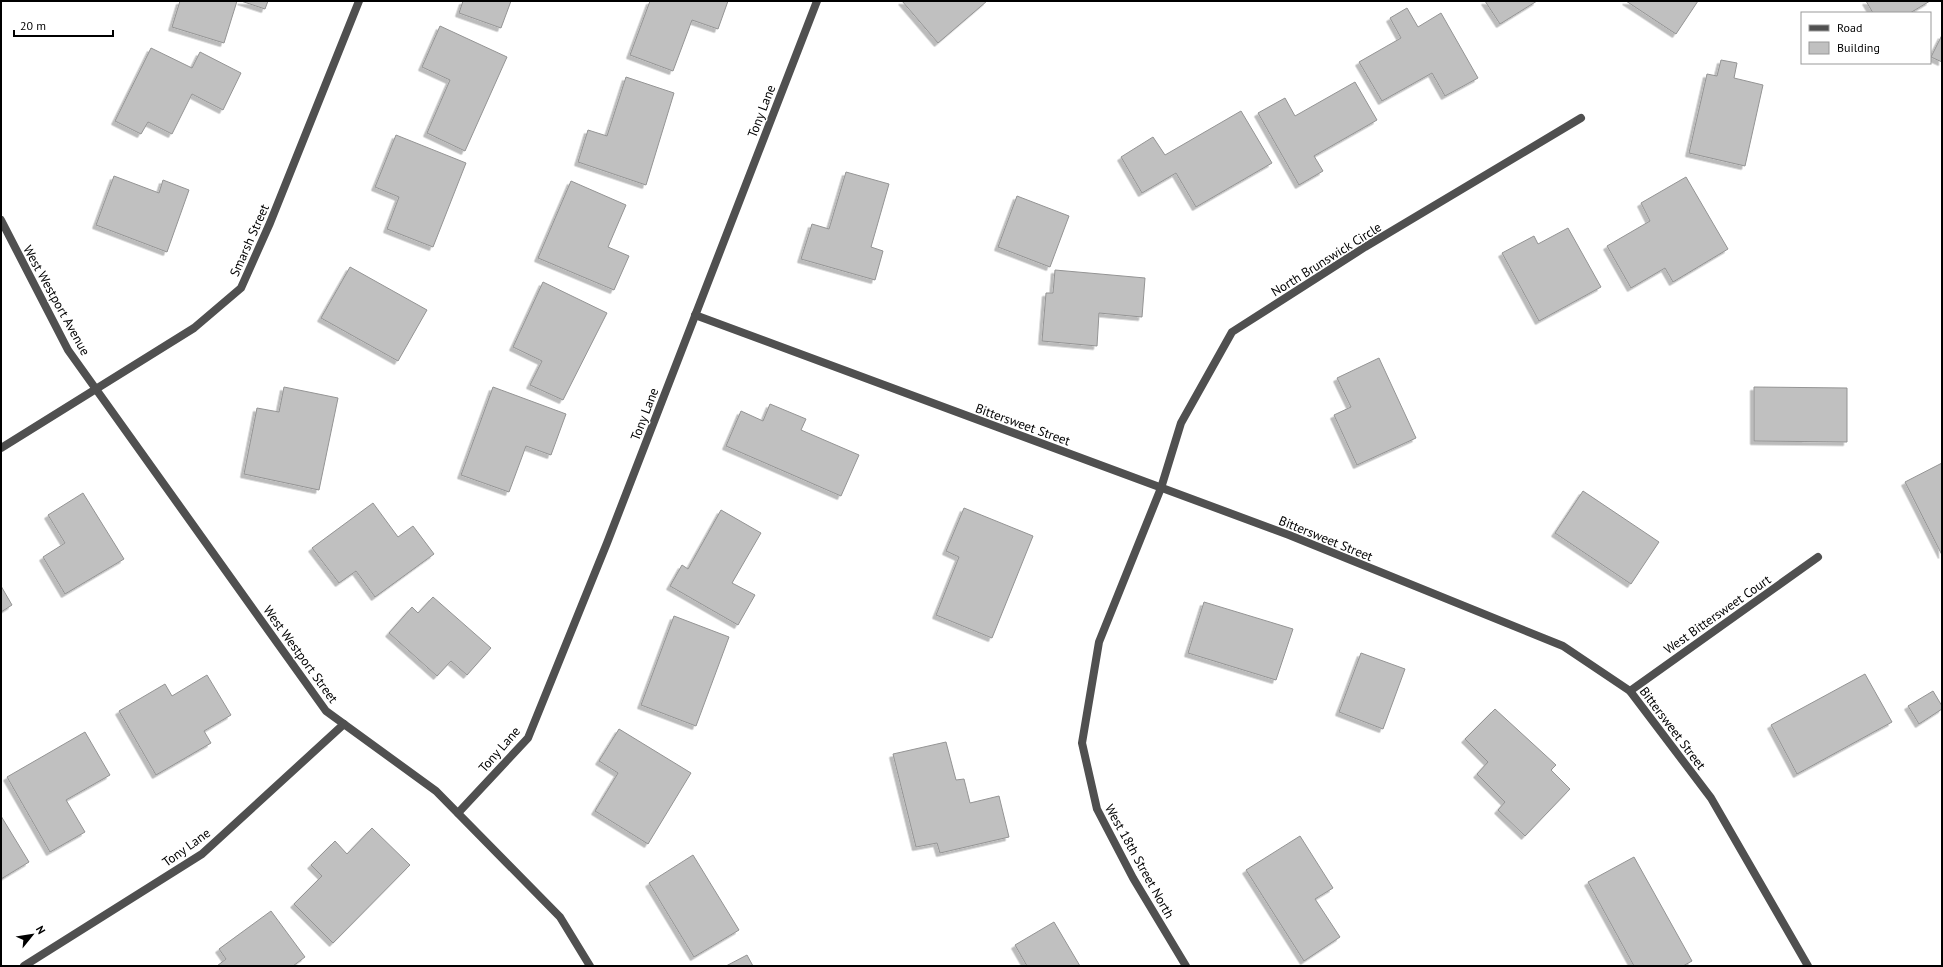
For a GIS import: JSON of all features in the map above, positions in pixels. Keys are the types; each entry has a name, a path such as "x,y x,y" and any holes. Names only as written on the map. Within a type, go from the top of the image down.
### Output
{"street":[{"name":"Smarsh Street","path":"1,448 194,328 241,288 270,223 359,1"},
{"name":"Tony Lane","path":"458,813 528,738 607,543 817,1"},
{"name":"North Brunswick Circle","path":"1161,488 1181,423 1232,332 1365,247 1581,118"},
{"name":"West Westport Avenue","path":"1,220 68,350 96,389"},
{"name":"Bittersweet Street","path":"695,315 1289,535 1562,646 1630,691 1711,798 1808,966"},
{"name":"West Westport Street","path":"96,389 326,711 436,791 560,917 590,966"},
{"name":"West 18th Street North","path":"1161,488 1099,642 1082,743 1097,809 1133,878 1186,966"},
{"name":"West Bittersweet Court","path":"1630,691 1818,557"},
{"name":"Tony Lane","path":"24,966 202,854 344,724"}],"building":[{"path":"180,1 237,1 224,43 172,27"},
{"path":"241,1 268,1 265,9"},
{"path":"463,1 511,1 501,28 459,13"},
{"path":"650,1 728,1 718,29 692,20 673,71 630,55"},
{"path":"902,1 987,1 938,43"},
{"path":"1485,1 1537,1 1500,24"},
{"path":"1626,1 1698,1 1676,34"},
{"path":"1866,1 1930,1 1912,12 1872,12"},
{"path":"1407,8 1418,27 1441,13 1478,78 1445,96 1432,73 1382,101 1359,62 1401,38 1390,18"},
{"path":"440,26 507,57 465,151 427,133 450,80 422,67"},
{"path":"1942,35 1942,62 1931,57"},
{"path":"151,48 192,68 200,52 241,73 223,110 192,94 172,134 148,122 141,134 115,121"},
{"path":"1721,60 1737,63 1734,78 1763,85 1745,166 1689,153 1707,74 1717,76"},
{"path":"626,77 674,93 646,185 578,162 588,130 607,136"},
{"path":"1355,82 1377,120 1314,156 1323,171 1299,185 1258,113 1285,98 1295,116"},
{"path":"1241,111 1272,163 1196,207 1176,173 1142,193 1121,157 1153,137 1165,155"},
{"path":"396,135 466,163 433,247 387,229 399,197 375,187"},
{"path":"846,172 889,184 871,247 883,251 875,280 801,259 812,224 829,229"},
{"path":"114,176 159,193 163,180 189,190 167,252 96,225"},
{"path":"1686,177 1728,249 1673,282 1665,268 1631,288 1607,246 1650,221 1641,203"},
{"path":"571,181 626,205 608,247 629,256 614,290 538,258"},
{"path":"1017,196 1069,216 1050,267 998,247"},
{"path":"1568,228 1601,287 1539,321 1502,253 1534,236 1538,244"},
{"path":"350,267 427,310 398,361 321,318"},
{"path":"1055,270 1145,278 1142,317 1099,313 1097,346 1042,341 1046,293 1053,293"},
{"path":"543,282 607,313 563,400 530,385 542,361 513,347"},
{"path":"1379,358 1416,438 1357,465 1334,415 1351,407 1337,378"},
{"path":"284,387 338,398 319,490 244,474 257,408 279,412"},
{"path":"493,387 566,414 551,455 526,446 509,492 461,475"},
{"path":"1754,387 1847,388 1847,442 1754,441"},
{"path":"770,404 806,419 801,430 859,455 841,496 726,446 741,411 763,421"},
{"path":"1942,463 1942,555 1905,482"},
{"path":"1583,491 1659,542 1631,584 1555,533"},
{"path":"83,493 124,559 65,594 43,557 65,543 48,515"},
{"path":"373,503 398,537 413,526 434,554 375,597 356,571 339,583 312,548"},
{"path":"964,508 1033,536 992,638 936,615 959,557 946,551"},
{"path":"721,510 761,533 732,583 755,595 738,625 670,586 682,565 688,569"},
{"path":"1,586 12,605 1,612"},
{"path":"433,597 491,648 467,675 451,661 437,676 389,633 412,607 418,613"},
{"path":"1204,602 1293,629 1276,680 1188,653"},
{"path":"674,616 729,637 696,726 641,705"},
{"path":"1361,653 1405,669 1383,729 1339,712"},
{"path":"1865,674 1892,722 1797,774 1771,725"},
{"path":"207,675 231,715 204,731 211,743 156,775 119,711 165,684 172,696"},
{"path":"1933,691 1942,706 1942,709 1919,724 1908,706"},
{"path":"1495,709 1556,765 1551,770 1570,789 1525,836 1498,810 1505,802 1477,774 1488,762 1465,739"},
{"path":"619,729 691,773 648,844 595,811 618,773 599,761"},
{"path":"85,732 110,775 66,800 85,832 50,852 7,777"},
{"path":"946,742 956,780 964,779 970,803 999,796 1009,837 940,853 937,843 916,847 893,754"},
{"path":"1,816 29,862 1,879"},
{"path":"372,828 410,865 333,943 294,904 322,876 311,865 335,841 347,854"},
{"path":"1300,836 1333,888 1315,899 1340,937 1304,961 1246,870"},
{"path":"693,855 739,930 694,957 649,883"},
{"path":"1634,857 1692,961 1683,966 1634,966 1588,882"},
{"path":"271,911 305,957 293,966 217,966 226,959 219,949"},
{"path":"1054,922 1080,966 1027,966 1015,945"},
{"path":"747,955 753,966 726,966"}]}
